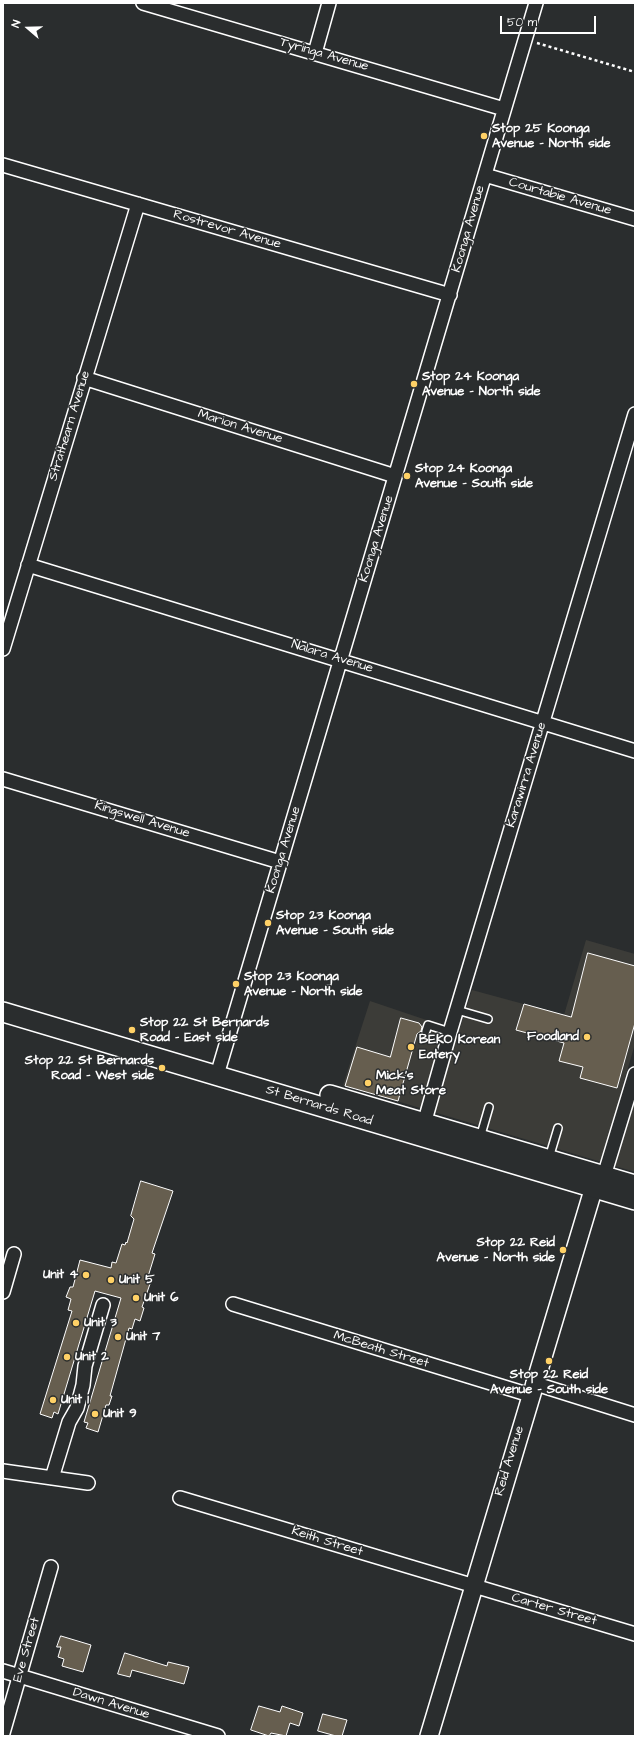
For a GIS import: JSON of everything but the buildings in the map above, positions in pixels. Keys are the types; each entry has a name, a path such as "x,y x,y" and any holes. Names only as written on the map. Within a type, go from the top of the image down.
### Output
{"main road":[{"name":"St Bernards Road","path":"3,999 219,1069 599,1182 635,1186"},
{"name":"St Bernards Road","path":"3,1012 219,1069"},
{"name":"St Bernards Road","path":"422,1129 480,1140 548,1160 599,1182 635,1200"}],"street":[{"name":"Tyringa Avenue","path":"143,3 166,6 315,53 504,109"},
{"path":"315,53 329,3"},
{"name":"Koonga Avenue","path":"219,1069 536,3"},
{"name":"Rostrevor Avenue","path":"3,165 450,295"},
{"name":"Courtabie Avenue","path":"485,175 635,219"},
{"name":"Strathearn Avenue","path":"3,649 6,627 28,565 138,204"},
{"name":"Marion Avenue","path":"84,378 395,476"},
{"name":"Karawirra Avenue","path":"422,1129 635,414"},
{"name":"Nalara Avenue","path":"28,565 635,751"},
{"name":"Kingswell Avenue","path":"3,778 280,862"},
{"path":"599,1182 635,1074"},
{"name":"Reid Avenue","path":"429,1736 532,1389 599,1182"},
{"path":"3,1292 14,1254"},
{"name":"McBeath Street","path":"233,1304 532,1389 635,1415"},
{"path":"52,1478 69,1422 77,1408 83,1385 85,1366 103,1305"},
{"path":"3,1471 88,1483"},
{"name":"Keith Street","path":"180,1498 473,1586"},
{"name":"Eve Street","path":"3,1733 51,1567"},
{"name":"Carter Street","path":"473,1586 635,1634"},
{"name":"Dawn Avenue","path":"3,1671 218,1736"}],"lane":[{"path":"457,1010 488,1019"},
{"path":"426,1031 428,1025 450,1032"},
{"path":"480,1140 489,1107"},
{"path":"548,1160 558,1128"}],"path":[{"path":"525,39 635,72"}],"shaded area":[{"path":"586,940 635,954 635,1044 620,1095 635,1100 635,1172 343,1085 370,1001 459,1031 472,990 564,1015"}],"place":[{"name":"Stop 25 Koonga Avenue - North side","path":"484,136"},
{"name":"Stop 24 Koonga Avenue - North side","path":"414,384"},
{"name":"Stop 24 Koonga Avenue - South side","path":"407,476"},
{"name":"Stop 23 Koonga Avenue - South side","path":"268,923"},
{"name":"Stop 23 Koonga Avenue - North side","path":"236,984"},
{"name":"Stop 22 St Bernards Road - East side","path":"132,1030"},
{"name":"Foodland","path":"587,1037"},
{"name":"BEKO Korean Eatery","path":"411,1047"},
{"name":"Stop 22 St Bernards Road - West side","path":"162,1068"},
{"name":"Mick's Meat Store","path":"368,1083"},
{"name":"Stop 22 Reid Avenue - North side","path":"563,1250"},
{"name":"Unit 4","path":"86,1275"},
{"name":"Unit 5","path":"111,1280"},
{"name":"Unit 6","path":"136,1298"},
{"name":"Unit 3","path":"76,1323"},
{"name":"Unit 7","path":"118,1337"},
{"name":"Unit 2","path":"67,1357"},
{"name":"Stop 22 Reid Avenue - South side","path":"549,1361"},
{"name":"Unit 1","path":"53,1400"},
{"name":"Unit 9","path":"95,1414"}]}
